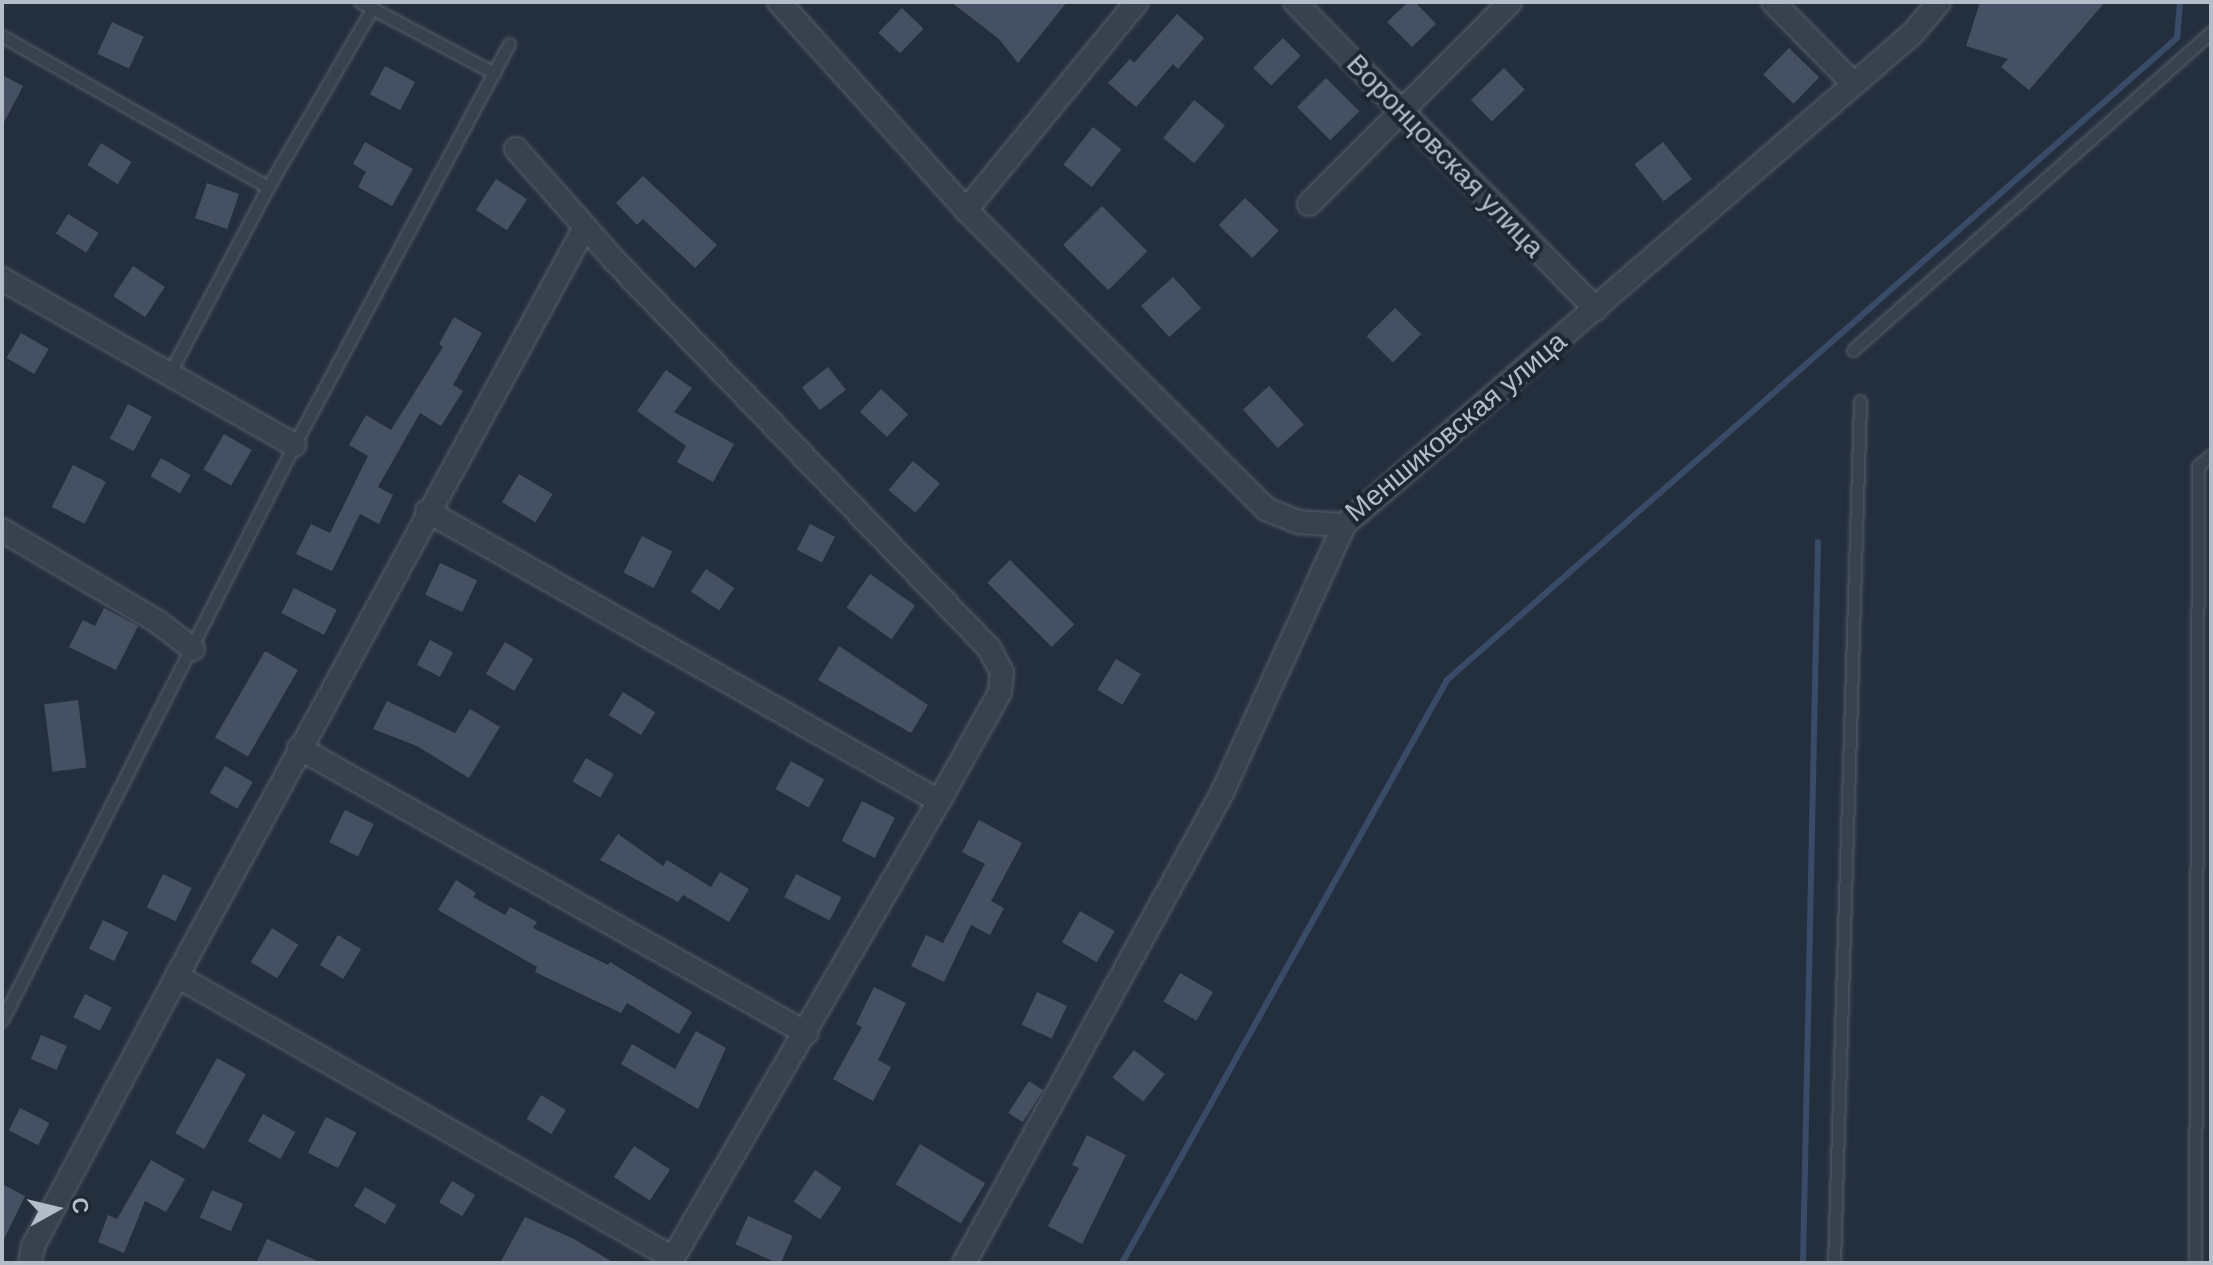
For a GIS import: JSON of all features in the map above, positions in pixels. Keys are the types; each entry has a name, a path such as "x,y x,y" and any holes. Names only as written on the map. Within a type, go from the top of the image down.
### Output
{"street":[{"name":"Меншиковская улица","path":"779,2 966,210 1266,509 1298,522 1344,525 1913,33 1939,2"},
{"path":"966,210 1137,2"},
{"name":"Воронцовская улица","path":"1295,2 1596,309"},
{"path":"1309,204 1510,2"},
{"path":"1773,2 1853,83"},
{"path":"177,976 671,1260 806,1033 1000,692 1002,672 989,648 585,227 516,149"},
{"path":"30,1263 33,1246 299,748 585,227"},
{"path":"2,279 171,379 294,445"},
{"path":"427,511 939,801"},
{"path":"964,1263 1222,793 1344,525"},
{"path":"2,530 158,622 193,649"},
{"path":"299,748 806,1033"}],"lane":[{"path":"360,2 494,73"},
{"path":"171,379 268,187 371,6"},
{"path":"1853,350 2211,32"},
{"path":"2,36 268,187"},
{"path":"2,1020 294,445 509,44"},
{"path":"1834,1263 1860,401"},
{"path":"2195,1263 2198,466 2211,455"}],"building":[{"path":"951,2 1067,2 1018,63 999,39"},
{"path":"1408,2 1415,2 1436,24 1412,47 1387,22"},
{"path":"1980,2 2105,2 2029,90 2001,67 2008,59 1966,46"},
{"path":"902,8 924,29 900,53 878,32"},
{"path":"1177,14 1204,38 1178,69 1173,64 1136,107 1108,83 1130,59 1134,63"},
{"path":"112,22 144,37 129,69 97,54"},
{"path":"1283,38 1301,56 1271,85 1253,68"},
{"path":"1789,48 1819,77 1794,104 1763,75"},
{"path":"385,66 415,82 400,110 370,94"},
{"path":"1504,68 1525,90 1492,122 1471,100"},
{"path":"2,75 23,86 2,126"},
{"path":"1326,78 1359,111 1330,140 1297,107"},
{"path":"1194,100 1225,125 1194,163 1163,138"},
{"path":"1093,127 1121,149 1092,187 1063,165"},
{"path":"365,142 413,169 392,206 358,187 366,172 353,164"},
{"path":"1663,142 1692,179 1664,201 1635,164"},
{"path":"101,143 132,162 118,184 87,165"},
{"path":"643,176 717,245 695,268 643,219 637,225 616,203"},
{"path":"496,179 527,199 507,230 476,210"},
{"path":"207,183 239,194 227,229 195,218"},
{"path":"1245,198 1279,231 1252,258 1219,225"},
{"path":"1102,206 1147,251 1108,290 1063,245"},
{"path":"68,214 99,233 86,253 56,234"},
{"path":"133,266 165,287 145,317 113,296"},
{"path":"1173,277 1201,308 1169,337 1141,306"},
{"path":"1395,308 1421,334 1393,362 1367,336"},
{"path":"454,317 482,333 453,385 463,391 441,426 420,413 378,487 393,495 379,524 360,514 332,571 296,554 311,524 330,533 368,456 349,445 366,415 391,430 443,347 439,344"},
{"path":"21,333 49,349 34,374 6,358"},
{"path":"828,367 846,390 820,410 802,387"},
{"path":"666,370 692,388 674,412 734,444 713,482 677,462 686,446 637,411"},
{"path":"1269,386 1304,425 1278,448 1243,409"},
{"path":"881,389 908,414 887,437 860,412"},
{"path":"128,404 152,417 134,451 110,438"},
{"path":"224,434 252,450 231,486 204,470"},
{"path":"161,458 190,475 180,493 150,476"},
{"path":"913,461 940,483 915,513 889,490"},
{"path":"73,465 106,482 85,524 52,507"},
{"path":"519,474 552,494 535,522 502,502"},
{"path":"810,524 835,537 822,563 797,550"},
{"path":"642,536 672,551 654,588 623,573"},
{"path":"1010,560 1074,624 1052,647 987,583"},
{"path":"440,563 477,580 462,612 425,595"},
{"path":"706,569 734,588 719,610 691,591"},
{"path":"870,574 915,606 892,639 846,608"},
{"path":"294,588 337,610 324,635 281,613"},
{"path":"104,608 138,626 116,670 69,647 83,620 95,626"},
{"path":"430,640 453,652 440,677 417,665"},
{"path":"505,642 533,659 514,691 486,674"},
{"path":"839,646 928,705 911,733 818,680"},
{"path":"265,651 298,670 248,757 215,738"},
{"path":"1116,659 1141,674 1122,705 1097,690"},
{"path":"623,692 655,712 641,735 609,715"},
{"path":"78,700 86,767 53,772 44,704"},
{"path":"387,701 455,733 470,709 500,727 469,778 417,746 373,729"},
{"path":"586,758 614,774 600,797 572,781"},
{"path":"791,761 824,779 809,807 775,789"},
{"path":"225,766 253,782 237,809 210,793"},
{"path":"862,801 895,818 875,858 842,841"},
{"path":"345,810 374,824 358,856 329,842"},
{"path":"979,820 1022,843 991,901 1004,908 990,935 971,925 944,982 911,966 926,935 943,943 985,864 962,852"},
{"path":"618,834 663,866 667,860 711,887 720,872 749,889 729,922 683,895 678,902 600,860"},
{"path":"163,874 192,888 176,921 147,907"},
{"path":"796,874 841,897 830,920 784,897"},
{"path":"456,880 476,893 473,897 505,915 510,907 537,922 533,928 608,965 610,962 692,1012 679,1034 627,1003 621,1013 535,972 537,967 438,910"},
{"path":"1080,911 1115,931 1097,962 1062,942"},
{"path":"103,920 128,932 114,961 89,949"},
{"path":"272,928 298,944 277,978 251,962"},
{"path":"338,935 361,949 343,979 320,965"},
{"path":"1180,973 1213,992 1196,1021 1164,1002"},
{"path":"874,987 906,1003 878,1060 891,1067 873,1101 833,1079 862,1027 856,1024"},
{"path":"1037,992 1067,1006 1052,1039 1022,1025"},
{"path":"85,994 112,1008 100,1031 73,1017"},
{"path":"696,1031 726,1048 698,1109 621,1064 632,1044 675,1069"},
{"path":"41,1035 67,1046 57,1070 31,1059"},
{"path":"1134,1050 1165,1074 1143,1102 1112,1078"},
{"path":"217,1058 246,1074 204,1149 175,1133"},
{"path":"1029,1081 1043,1090 1023,1122 1008,1113"},
{"path":"541,1095 566,1110 551,1134 527,1119"},
{"path":"20,1108 49,1123 38,1145 9,1130"},
{"path":"263,1114 295,1132 280,1159 248,1141"},
{"path":"326,1117 356,1132 338,1168 308,1153"},
{"path":"1087,1135 1126,1155 1082,1244 1048,1226 1079,1168 1072,1165"},
{"path":"920,1144 985,1183 961,1223 896,1184"},
{"path":"634,1146 670,1169 650,1200 614,1177"},
{"path":"151,1160 185,1179 166,1212 145,1201 124,1253 98,1242 108,1215 117,1219"},
{"path":"815,1170 842,1188 820,1219 794,1202"},
{"path":"452,1181 475,1195 462,1216 439,1202"},
{"path":"2,1184 25,1196 2,1243"},
{"path":"365,1187 396,1205 385,1224 354,1206"},
{"path":"212,1190 243,1204 231,1231 200,1217"},
{"path":"748,1216 793,1236 781,1263 735,1244"},
{"path":"525,1217 574,1239 614,1263 500,1263"},
{"path":"267,1239 322,1263 256,1263"}],"waterway":[{"path":"1122,1263 1447,680 2177,38 2180,2"},
{"path":"1803,1263 1818,542"}]}
